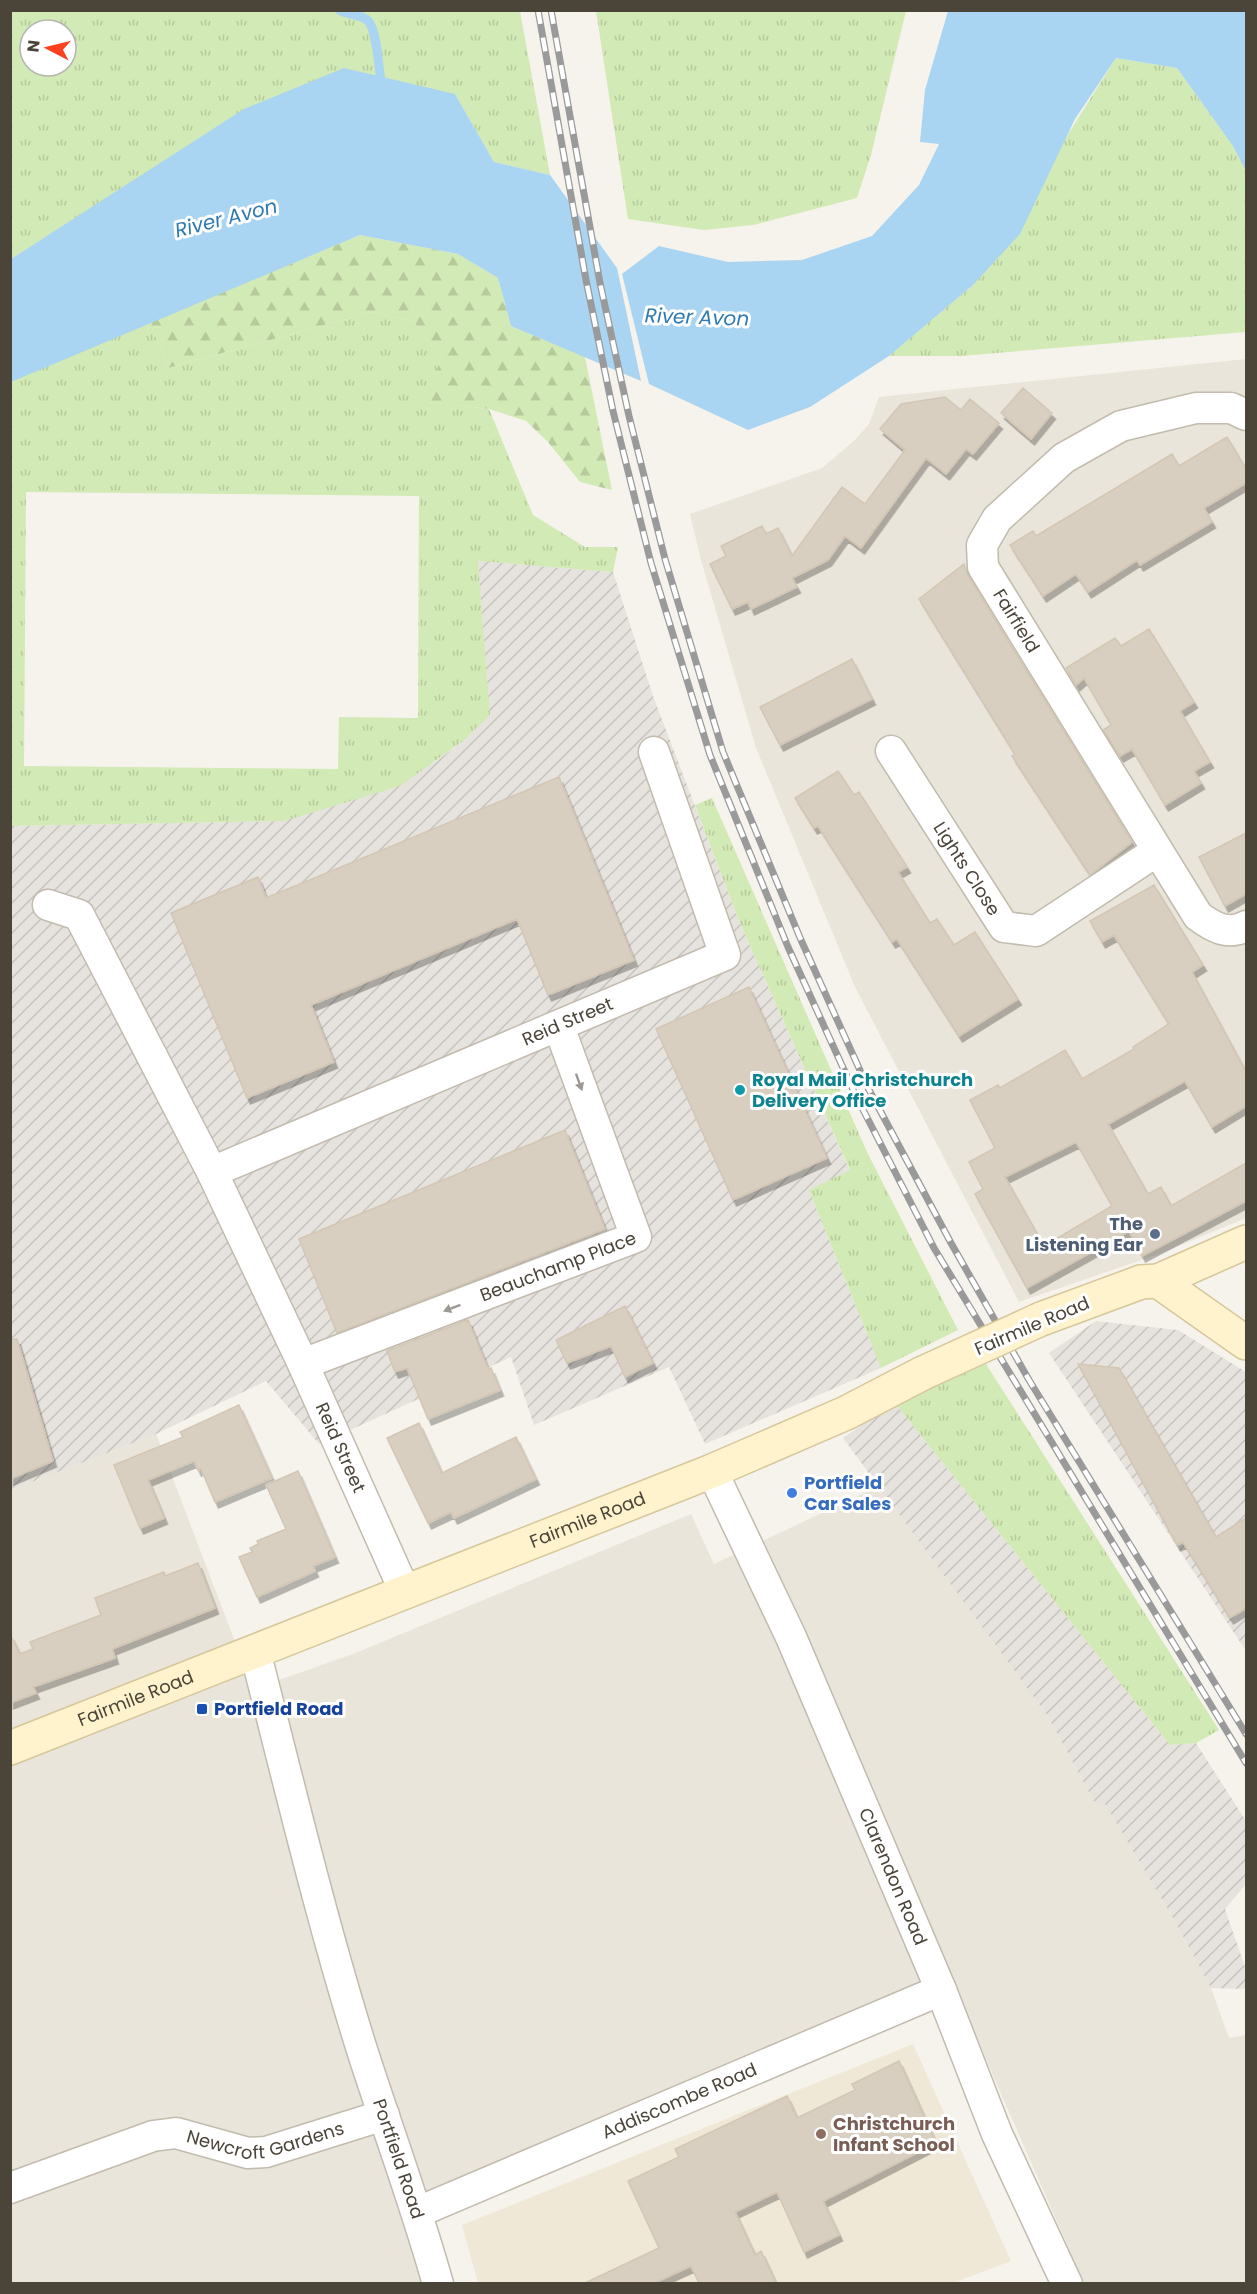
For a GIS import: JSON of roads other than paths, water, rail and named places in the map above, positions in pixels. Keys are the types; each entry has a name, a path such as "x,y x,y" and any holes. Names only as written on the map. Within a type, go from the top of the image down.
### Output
{"main road":[{"name":"Fairmile Road","path":"10,1748 712,1471 846,1413 922,1373 1041,1319 1141,1282 1158,1281 1246,1242"},
{"path":"1158,1281 1246,1343"}],"street":[{"name":"Fairfield","path":"1246,415 1231,408 1196,408 1122,426 1064,458 997,519 982,545 983,567 1198,916 1217,930 1240,930 1246,926"},
{"name":"Lights Close","path":"891,751 1004,927 1036,931 1157,851"},
{"name":"Reid Street","path":"212,1172 725,955 654,752"},
{"name":"Reid Street","path":"48,905 79,915 212,1172 303,1364 405,1592"},
{"name":"Beauchamp Place","path":"303,1364 636,1237 559,1027"},
{"name":"Clarendon Road","path":"712,1471 791,1637 941,1990 997,2134 1066,2283"},
{"name":"Portfield Road","path":"255,1651 362,2049 417,2212 438,2283"},
{"name":"Addiscombe Road","path":"417,2212 941,1990"},
{"name":"Newcroft Gardens","path":"10,2188 153,2136 176,2133 248,2153 266,2152 384,2115"}],"water":[{"name":"River Avon","path":"948,11 1246,11 1246,171 1233,146 1177,68 1116,58 1075,119 1020,234 973,285 889,356 810,407 748,430 649,384 622,274 659,246 728,262 802,260 872,236 919,185 939,144 920,142 925,90"},
{"name":"River Avon","path":"344,68 455,94 494,162 550,175 617,268 641,381 511,326 498,278 458,254 360,235 11,382 11,259 244,109"}],"waterway":[{"path":"339,10 363,17 370,23 375,39 382,86"}],"railway":[{"path":"538,10 586,280 613,411 651,563 710,755 788,947 855,1094 934,1248 1246,1763"},
{"path":"551,10 600,283 629,416 665,559 723,752 801,940 868,1088 951,1243 1029,1380 1246,1734"}],"place":[{"name":"Royal Mail Christchurch Delivery Office","path":"740,1090"},
{"name":"The Listening Ear","path":"1155,1234"},
{"name":"Portfield Car Sales","path":"792,1493"},
{"name":"Portfield Road","path":"202,1709"},
{"name":"Christchurch Infant School","path":"821,2134"}]}
